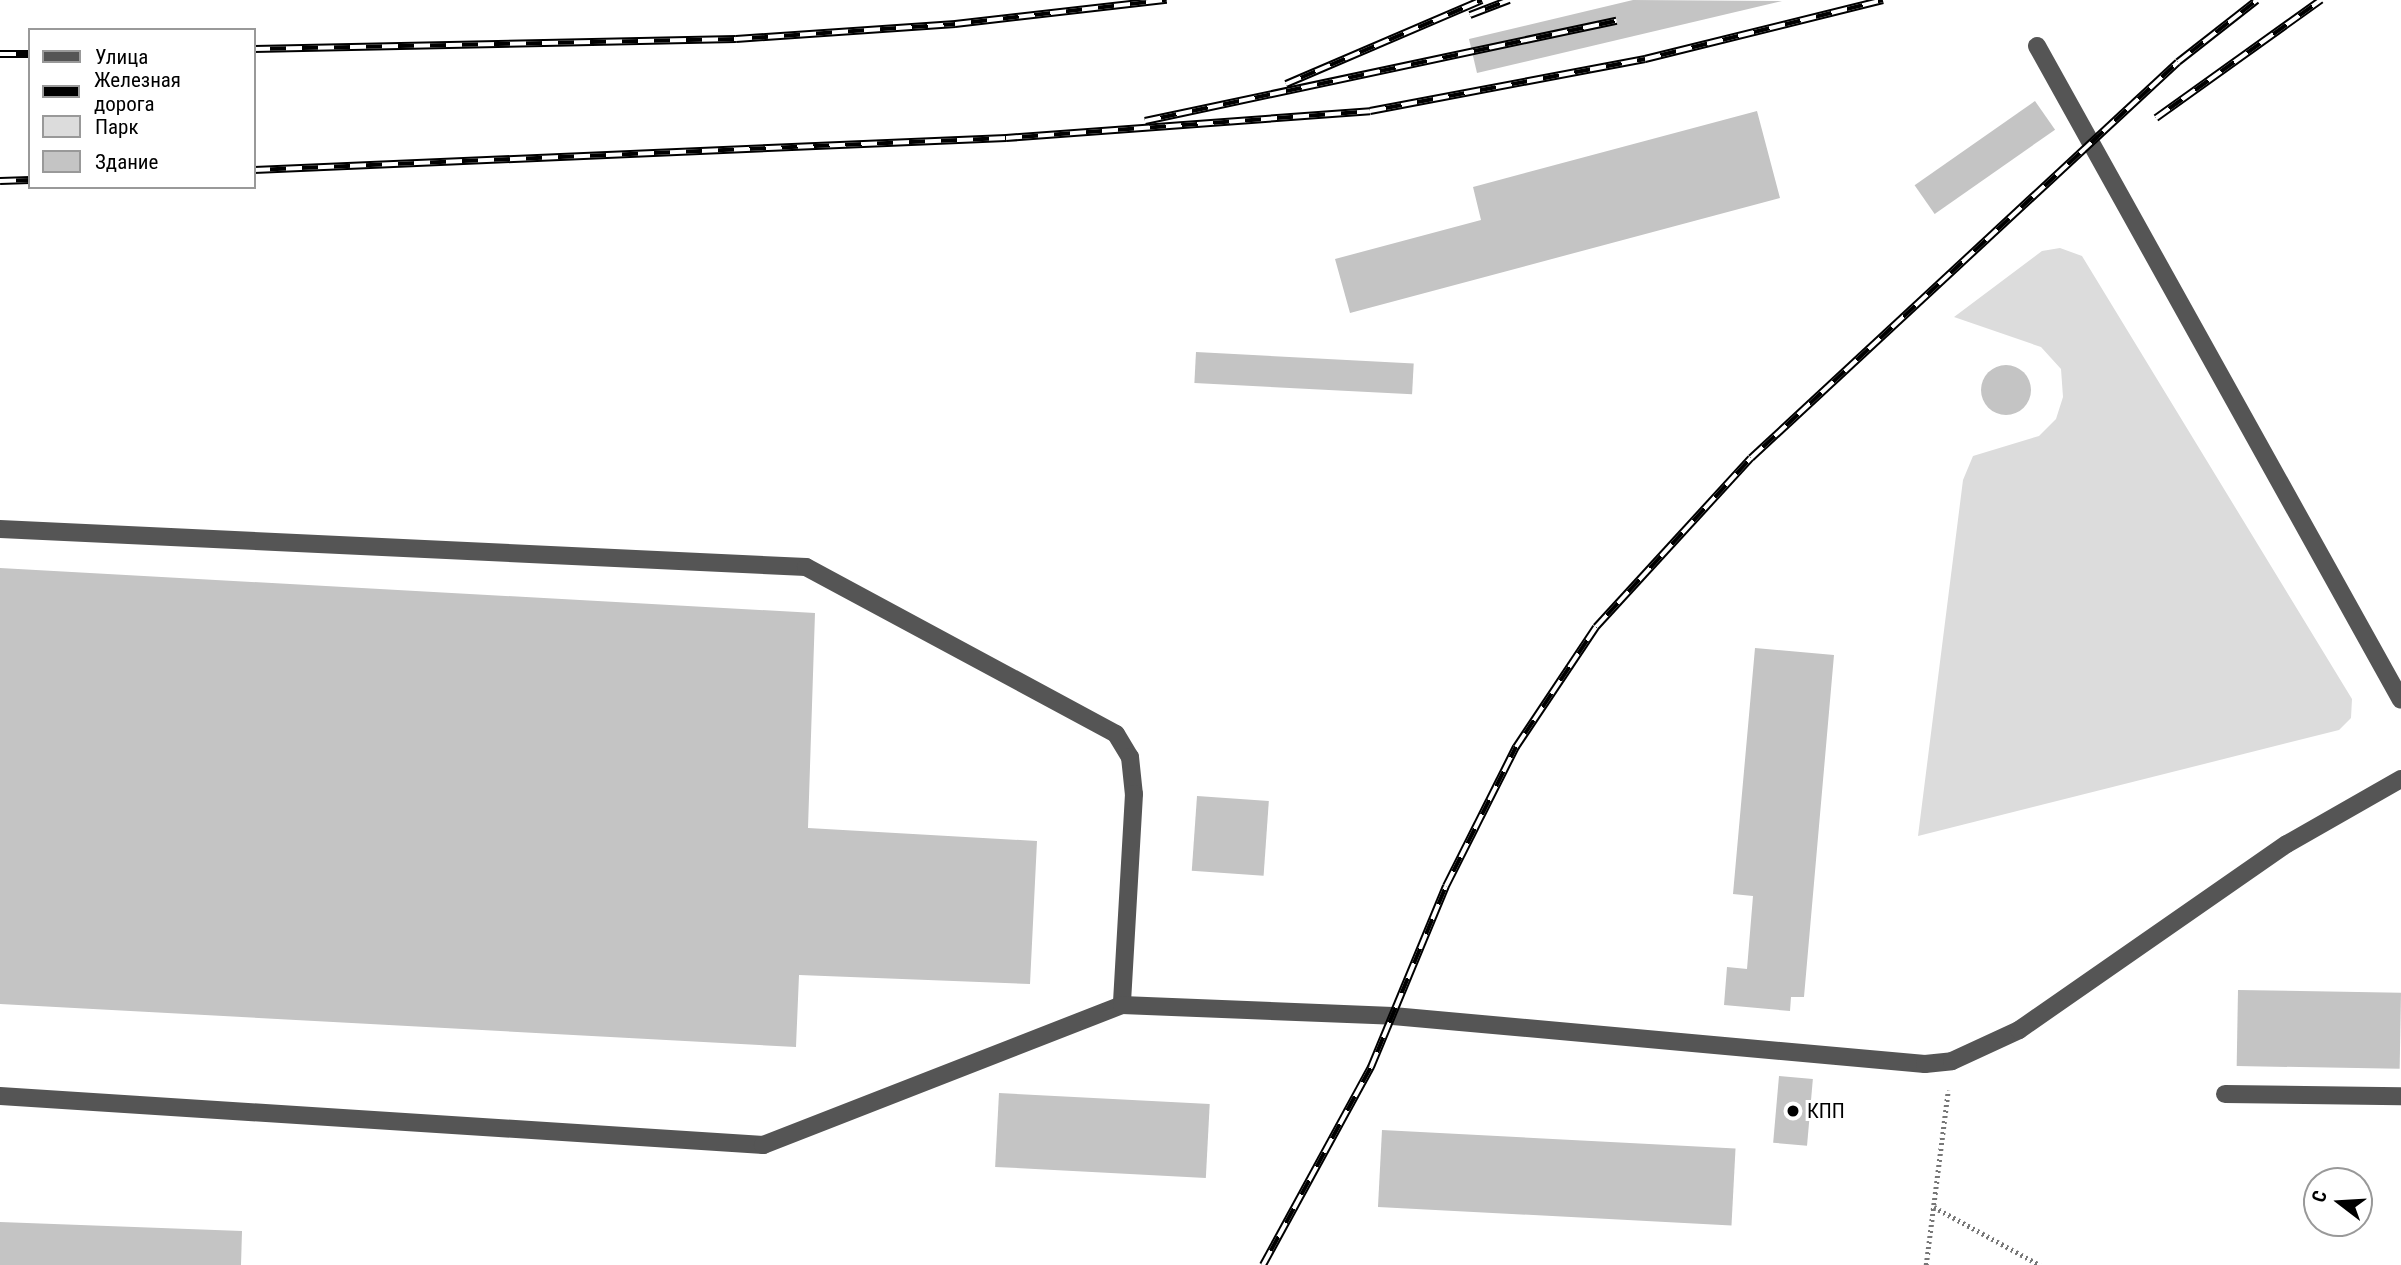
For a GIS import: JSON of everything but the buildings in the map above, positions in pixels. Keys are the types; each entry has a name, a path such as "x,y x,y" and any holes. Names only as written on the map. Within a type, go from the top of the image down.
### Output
{"lane":[{"path":"2037,46 2401,699"},
{"path":"0,528 806,567 1116,734 1130,757 1134,794 1122,1005"},
{"path":"0,1096 763,1145 1122,1005 1393,1016 1925,1064 1952,1061 2010,1037 2287,844 2401,779"},
{"path":"2225,1094 2401,1096"}],"path":[{"path":"1926,1265 1952,1061"},
{"path":"1934,1207 2040,1265"}],"green space":[{"path":"2060,248 2082,256 2352,699 2351,718 2339,730 1918,836 1963,480 1973,456 2039,436 2056,419 2063,397 2061,369 2041,347 1954,317 2042,251"}],"railway":[{"path":"256,49 736,39 955,24 1167,0"},
{"path":"1286,84 1482,0"},
{"path":"1470,15 1509,0"},
{"path":"256,170 1006,138 1370,111 1645,59 1883,0"},
{"path":"1263,1265 1371,1067 1446,886 1516,747 1596,627 1751,458 2178,62 2257,0"},
{"path":"2156,118 2321,0"},
{"path":"1145,121 1617,21"},
{"path":"0,54 28,54"},
{"path":"0,181 28,180"}],"place":[{"name":"КПП","path":"1793,1111"}]}
